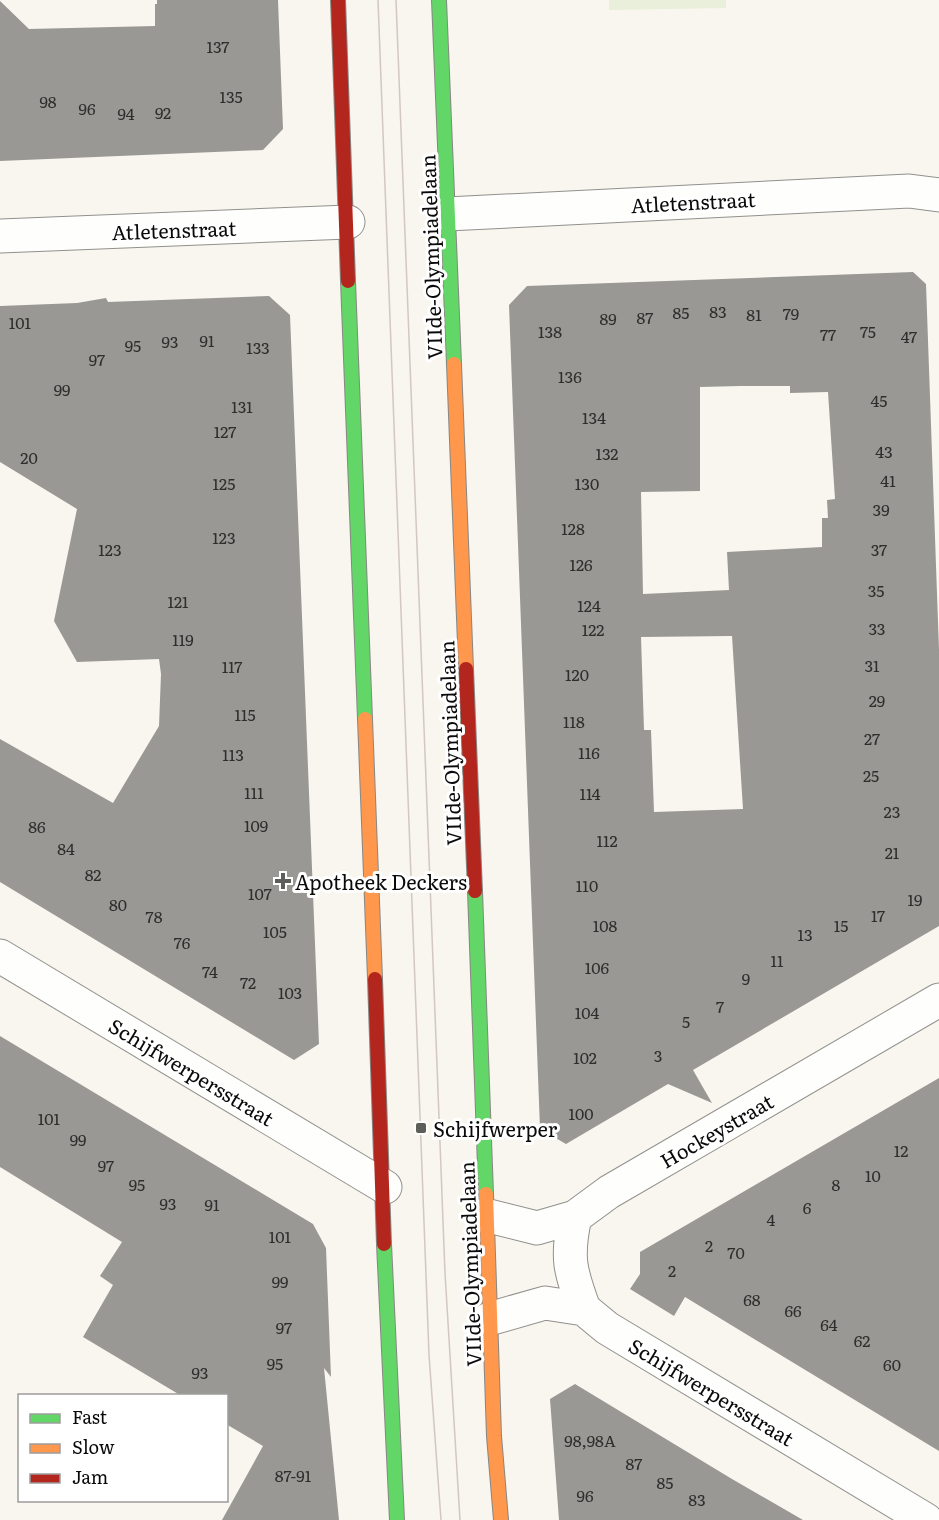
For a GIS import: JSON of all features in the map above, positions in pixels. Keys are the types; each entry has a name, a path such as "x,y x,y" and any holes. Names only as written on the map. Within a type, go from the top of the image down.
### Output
{"main road":[{"path":"338,0 394,1498 397,1520"},
{"name":"VIIde-Olympiadelaan","path":"439,0 484,1117 489,1319 501,1520"}],"street":[{"name":"Atletenstraat","path":"447,213 909,190 939,195"},
{"name":"Atletenstraat","path":"0,236 348,222"},
{"name":"Schijfwerpersstraat","path":"0,956 384,1187"},
{"name":"Hockeystraat","path":"485,1215 537,1228 575,1217 609,1192 939,1000"},
{"path":"489,1319 545,1303 584,1309 571,1275 568,1247 575,1217"},
{"name":"Schijfwerpersstraat","path":"584,1309 607,1328 926,1520"}],"green space":[{"path":"609,0 726,0 726,8 609,10"}],"building":[{"path":"157,0 278,0 283,129 263,150 0,161 0,1 29,29 155,26"},
{"path":"913,272 926,284 939,650 939,926 693,1070 712,1103 668,1084 566,1144 540,1129 509,305 527,286","holes":["790,386 790,393 828,392 835,499 827,500 828,518 822,518 822,547 727,552 729,590 643,594 641,492 700,491 700,387","732,636 743,809 654,812 651,730 644,730 641,637"]},
{"path":"269,296 290,315 319,1044 294,1060 0,882 0,739 113,803 159,726 161,674 159,659 77,662 54,621 77,509 0,462 0,306 77,303 106,298 108,302"},
{"path":"0,1036 313,1224 326,1248 331,1377 324,1368 339,1520 222,1520 263,1446 228,1425 228,1394 178,1394 83,1337 113,1285 100,1276 122,1242 0,1167"},
{"path":"939,1078 939,1451 685,1297 674,1316 630,1289 640,1274 640,1252"},
{"path":"575,1384 803,1520 559,1520 550,1399"}],"tram line":[{"path":"378,0 429,1355 441,1520"},
{"path":"396,0 445,1273 460,1520"}],"traffic: fast":[{"path":"439,0 454,364"},
{"path":"348,281 365,719"},
{"path":"475,891 486,1194"},
{"path":"384,1244 397,1520"}],"traffic: slow":[{"path":"454,364 466,669"},
{"path":"365,719 375,979"},
{"path":"486,1194 494,1436 501,1520"}],"traffic: jam":[{"path":"338,0 348,281"},
{"path":"466,669 475,891"},
{"path":"375,979 384,1244"}],"place":[{"name":"Apotheek Deckers","path":"283,881"},
{"name":"Schijfwerper","path":"421,1128"}]}
